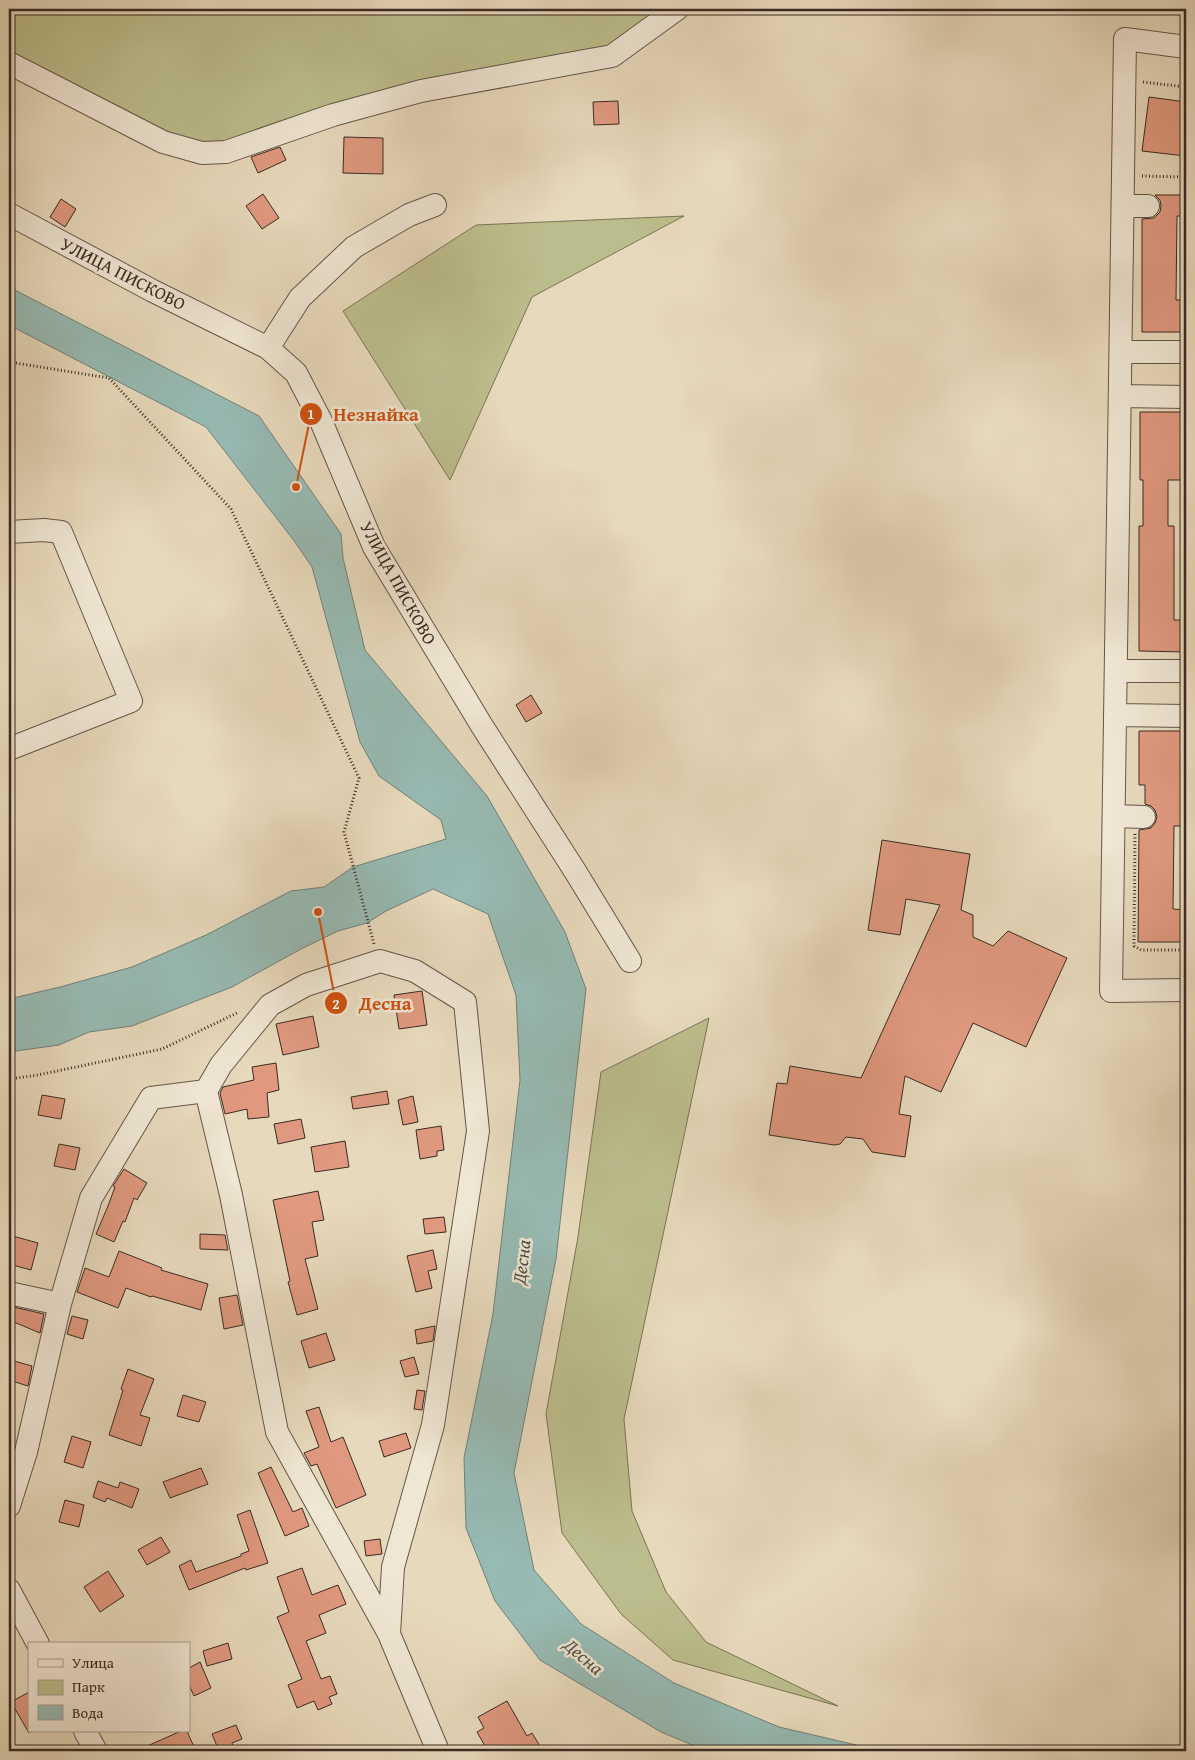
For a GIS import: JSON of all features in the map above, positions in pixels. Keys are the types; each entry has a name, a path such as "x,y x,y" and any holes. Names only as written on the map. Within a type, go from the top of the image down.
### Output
{"street":[{"path":"9,63 163,142 202,153 226,152 333,115 421,91 612,56 677,9"},
{"path":"1186,46 1125,39 1111,991 1186,990"},
{"path":"268,348 300,298 354,247 409,215 435,205"},
{"path":"1123,206 1148,206"},
{"name":"УЛИЦА ПИСКОВО","path":"9,214 152,291 268,348 296,372 321,421 374,547 482,726 630,961"},
{"path":"1121,352 1186,352"},
{"path":"1120,396 1186,397"},
{"path":"9,532 44,530 61,532 130,701 9,749"},
{"path":"1116,671 1186,671"},
{"path":"1116,715 1186,716"},
{"path":"1114,816 1144,817"},
{"path":"389,1634 393,1567 433,1425 478,1131 465,1002 415,971 380,961 306,985 270,1005 221,1065 206,1091 231,1194 277,1432 389,1634 438,1751"},
{"path":"9,1506 17,1452 91,1198 151,1098 206,1091"},
{"path":"9,1293 60,1304"},
{"path":"9,1590 37,1642"},
{"path":"86,1732 96,1751"}],"path":[{"path":"1139,82 1186,87"},
{"path":"1138,176 1186,177"},
{"path":"9,362 109,378 231,510 359,778 344,832 371,935"},
{"path":"1186,553 1186,604"},
{"path":"9,1079 38,1075 162,1049 244,1010 270,1005"}],"green space":[{"path":"9,9 672,9 618,51 341,108 207,147 49,92 9,66"},
{"path":"684,216 532,297 450,480 343,311 476,225"},
{"path":"709,1018 624,1419 632,1511 666,1592 706,1642 838,1706 673,1660 621,1614 562,1533 546,1414 578,1237 601,1072"}],"water":[{"path":"9,287 259,416 341,534 343,558 365,650 487,796 565,932 586,989 556,1259 514,1473 534,1570 581,1624 674,1683 779,1727 882,1751 707,1751 661,1732 540,1660 495,1601 466,1528 464,1458 493,1314 520,1080 516,995 488,914 433,889 386,911 367,923 338,931 301,949 232,987 132,1026 89,1032 59,1045 9,1052 9,999 132,967 206,935 291,891 324,887 353,867 446,839 441,820 379,776 360,742 312,567 295,542 206,427 9,325"}],"building":[{"path":"1149,97 1186,102 1186,156 1142,151"},
{"path":"618,101 619,124 594,125 593,102"},
{"path":"344,137 383,138 383,174 343,173"},
{"path":"280,147 286,160 258,173 251,157"},
{"path":"263,194 279,218 262,229 246,206"},
{"path":"1155,195 1186,195 1186,216 1177,216 1176,300 1186,300 1186,332 1142,332 1142,219 1154,218 1160,212 1160,200"},
{"path":"61,199 76,209 65,227 50,217"},
{"path":"1140,412 1186,412 1186,480 1168,480 1168,526 1174,526 1174,620 1186,620 1186,652 1139,651 1139,526 1143,526 1143,480 1140,480"},
{"path":"531,695 542,713 526,722 516,705"},
{"path":"1139,731 1186,731 1186,826 1174,826 1173,909 1186,910 1186,942 1138,942 1139,830 1151,828 1157,817 1155,810 1145,804 1145,785 1139,785"},
{"path":"882,840 970,854 961,910 973,915 973,937 993,946 1008,931 1067,958 1026,1047 973,1023 941,1092 905,1076 899,1114 911,1116 905,1157 872,1152 863,1139 846,1137 840,1144 834,1145 769,1135 777,1083 787,1084 790,1066 861,1078 940,905 906,899 900,935 868,930"},
{"path":"422,991 427,1025 399,1029 394,995"},
{"path":"313,1016 319,1047 283,1055 276,1024"},
{"path":"276,1063 279,1090 267,1093 269,1117 248,1119 247,1109 225,1114 220,1093 223,1087 254,1080 252,1067"},
{"path":"387,1091 389,1104 353,1109 351,1097"},
{"path":"42,1095 65,1099 61,1119 38,1115"},
{"path":"413,1096 418,1122 403,1125 398,1100"},
{"path":"301,1119 305,1138 278,1144 274,1124"},
{"path":"441,1126 444,1150 437,1151 437,1156 420,1159 416,1130"},
{"path":"345,1141 349,1167 315,1172 311,1147"},
{"path":"59,1144 80,1148 75,1170 54,1166"},
{"path":"124,1169 147,1183 137,1200 134,1198 125,1222 123,1221 114,1242 96,1234 115,1187 113,1186"},
{"path":"318,1191 324,1220 312,1222 318,1256 305,1259 318,1309 297,1315 288,1282 290,1281 273,1200"},
{"path":"444,1217 446,1232 425,1234 423,1219"},
{"path":"200,1234 225,1235 228,1250 200,1249"},
{"path":"9,1235 38,1243 31,1270 9,1264"},
{"path":"433,1250 437,1269 428,1271 432,1288 416,1292 407,1256"},
{"path":"119,1251 162,1268 161,1270 208,1284 201,1310 151,1297 126,1288 118,1308 77,1292 85,1268 109,1277"},
{"path":"237,1295 243,1325 224,1329 219,1298"},
{"path":"9,1306 44,1314 40,1333 9,1320"},
{"path":"72,1316 88,1320 83,1339 67,1334"},
{"path":"435,1326 433,1341 417,1344 415,1330"},
{"path":"326,1333 335,1360 309,1368 301,1341"},
{"path":"414,1357 419,1374 405,1377 400,1361"},
{"path":"14,1361 32,1366 28,1386 9,1380"},
{"path":"128,1369 154,1379 140,1415 150,1418 141,1446 109,1435"},
{"path":"417,1390 425,1391 422,1410 414,1409"},
{"path":"183,1395 206,1402 199,1422 177,1416"},
{"path":"319,1407 331,1442 343,1437 366,1495 336,1508 317,1464 311,1466 304,1453 319,1447 306,1411"},
{"path":"406,1433 411,1448 384,1457 379,1441"},
{"path":"72,1436 91,1442 83,1468 64,1462"},
{"path":"271,1467 293,1512 302,1508 309,1526 285,1536 258,1473"},
{"path":"201,1468 208,1484 170,1498 163,1482"},
{"path":"98,1481 118,1488 120,1482 139,1489 132,1508 107,1498 105,1502 93,1497"},
{"path":"65,1500 84,1505 79,1527 59,1522"},
{"path":"250,1510 268,1563 246,1570 245,1568 189,1590 179,1566 191,1560 196,1572 241,1556 241,1554 249,1551 237,1515"},
{"path":"161,1537 170,1552 147,1565 138,1550"},
{"path":"380,1539 382,1554 366,1556 364,1541"},
{"path":"302,1568 312,1595 338,1585 346,1604 319,1615 326,1633 306,1641 321,1679 330,1676 337,1694 329,1697 332,1704 318,1710 314,1701 297,1708 288,1685 302,1679 277,1617 289,1612 277,1577"},
{"path":"108,1571 124,1596 100,1612 84,1587"},
{"path":"228,1643 232,1659 207,1666 203,1651"},
{"path":"200,1662 211,1688 194,1696 190,1687 190,1667"},
{"path":"28,1693 28,1731 11,1702"},
{"path":"507,1701 527,1736 532,1733 543,1751 488,1751 477,1732 484,1728 478,1717"},
{"path":"236,1725 242,1739 232,1743 235,1751 219,1751 212,1734"},
{"path":"179,1732 187,1732 194,1747 185,1751 136,1751"}],"place":[{"name":"Незнайка","path":"296,487"},
{"name":"Десна","path":"318,912"}]}
